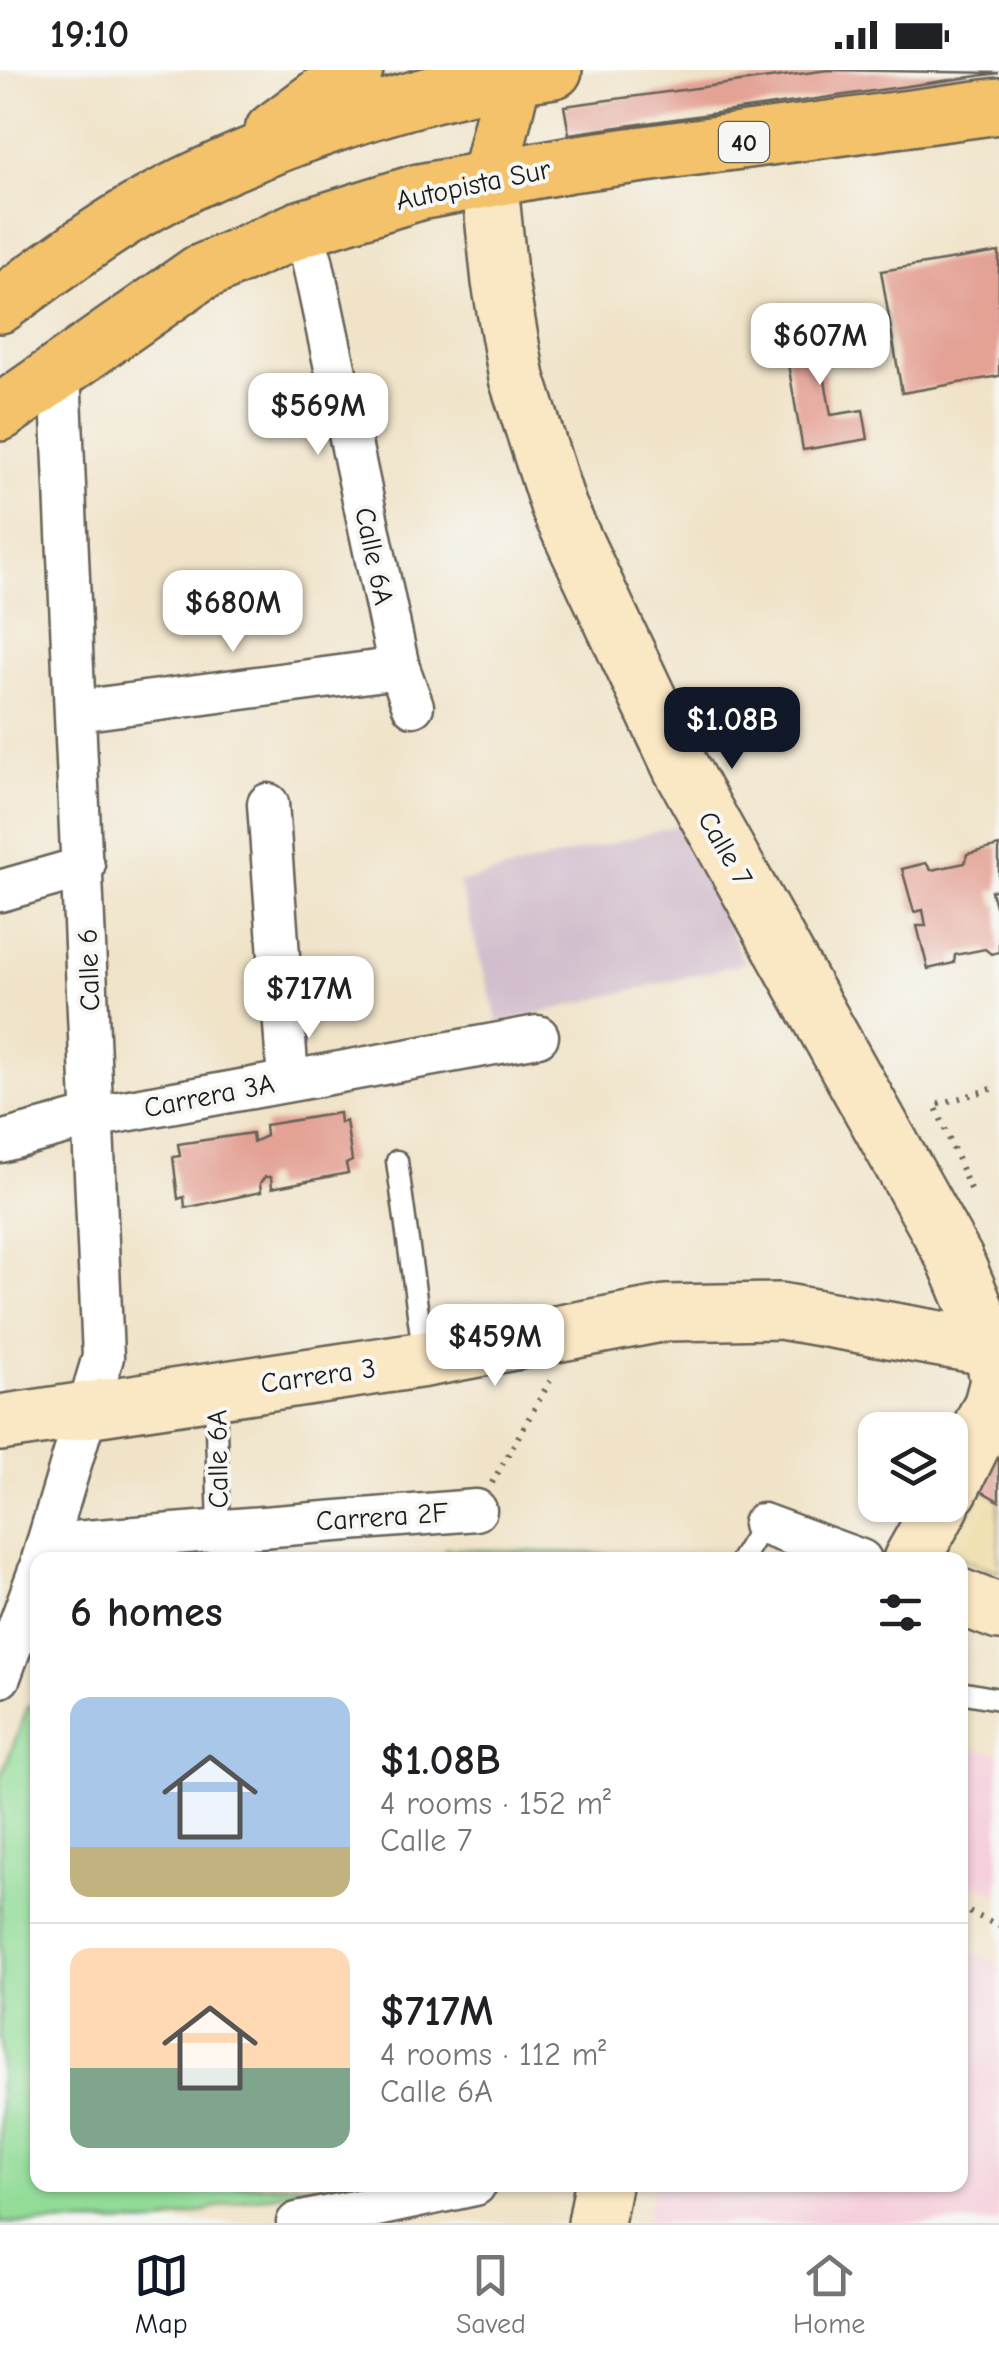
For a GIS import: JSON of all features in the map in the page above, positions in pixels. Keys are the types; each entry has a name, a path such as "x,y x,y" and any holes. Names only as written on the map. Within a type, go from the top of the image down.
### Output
{"main road":[{"path":"222,168 355,70"},
{"path":"0,305 119,222 222,168 413,100 505,74 490,176"},
{"name":"Autopista Sur","path":"0,413 198,274 300,229 490,176 999,106"},
{"name":"Calle 7","path":"490,176 498,266 516,378 559,508 681,768 756,883 976,1283 996,1384"},
{"name":"Carrera 3","path":"0,1423 425,1360 666,1313 780,1312 996,1384"},
{"path":"968,1449 996,1384"},
{"path":"916,1552 932,1522"},
{"path":"968,1600 999,1612"},
{"path":"596,2223 603,2192"}],"street":[{"name":"Calle 6A","path":"300,229 312,260 399,668 413,706"},
{"name":"Calle 6","path":"45,1552 111,1328 92,1117 60,372"},
{"path":"76,711 399,668"},
{"path":"268,804 288,1080"},
{"path":"0,891 84,867"},
{"name":"Carrera 3A","path":"0,1142 92,1117 538,1036"},
{"name":"Carrera 2F","path":"83,1552 218,1528 476,1510"},
{"path":"763,1524 839,1552"},
{"name":"Calle 6","path":"0,1677 30,1595"},
{"path":"297,2223 383,2214 453,2192"}],"lane":[{"path":"398,1161 425,1360"},
{"name":"Calle 6A","path":"215,1390 218,1528"},
{"path":"746,1552 763,1524"},
{"path":"968,1693 999,1699"}],"path":[{"path":"972,1193 934,1105 999,1087"},
{"path":"476,1510 579,1330"},
{"path":"968,1912 999,1926"}],"shaded area":[{"path":"684,824 744,963 498,1023 459,883"},
{"path":"968,1748 999,1753 999,1892 968,1883"},
{"path":"968,1950 999,1965 999,2223 645,2223 652,2192 968,2192"}],"green space":[{"path":"446,1549 536,1552 445,1552"},
{"path":"28,1707 30,2192 292,2192 159,2223 0,2223 0,1779"}],"sand":[{"path":"999,1444 999,1572 968,1561 968,1552 938,1550 954,1522 968,1522 968,1498"}],"building":[{"path":"828,70 999,73 569,134 564,106"},
{"path":"999,252 999,376 902,393 881,271"},
{"path":"847,324 852,352 821,357 831,415 863,410 868,439 803,450 783,335"},
{"path":"999,846 999,889 991,891 995,906 999,905 999,952 991,954 985,949 955,955 954,963 928,969 917,926 926,926 923,910 914,912 902,869 926,863 931,870 965,863 967,854"},
{"path":"339,1113 340,1123 346,1121 352,1161 346,1164 348,1173 272,1188 271,1177 265,1177 260,1183 261,1192 185,1208 184,1197 178,1199 173,1157 180,1156 178,1144 252,1133 253,1142 266,1136 265,1125"},
{"path":"995,1451 999,1454 999,1501 974,1487"}]}
